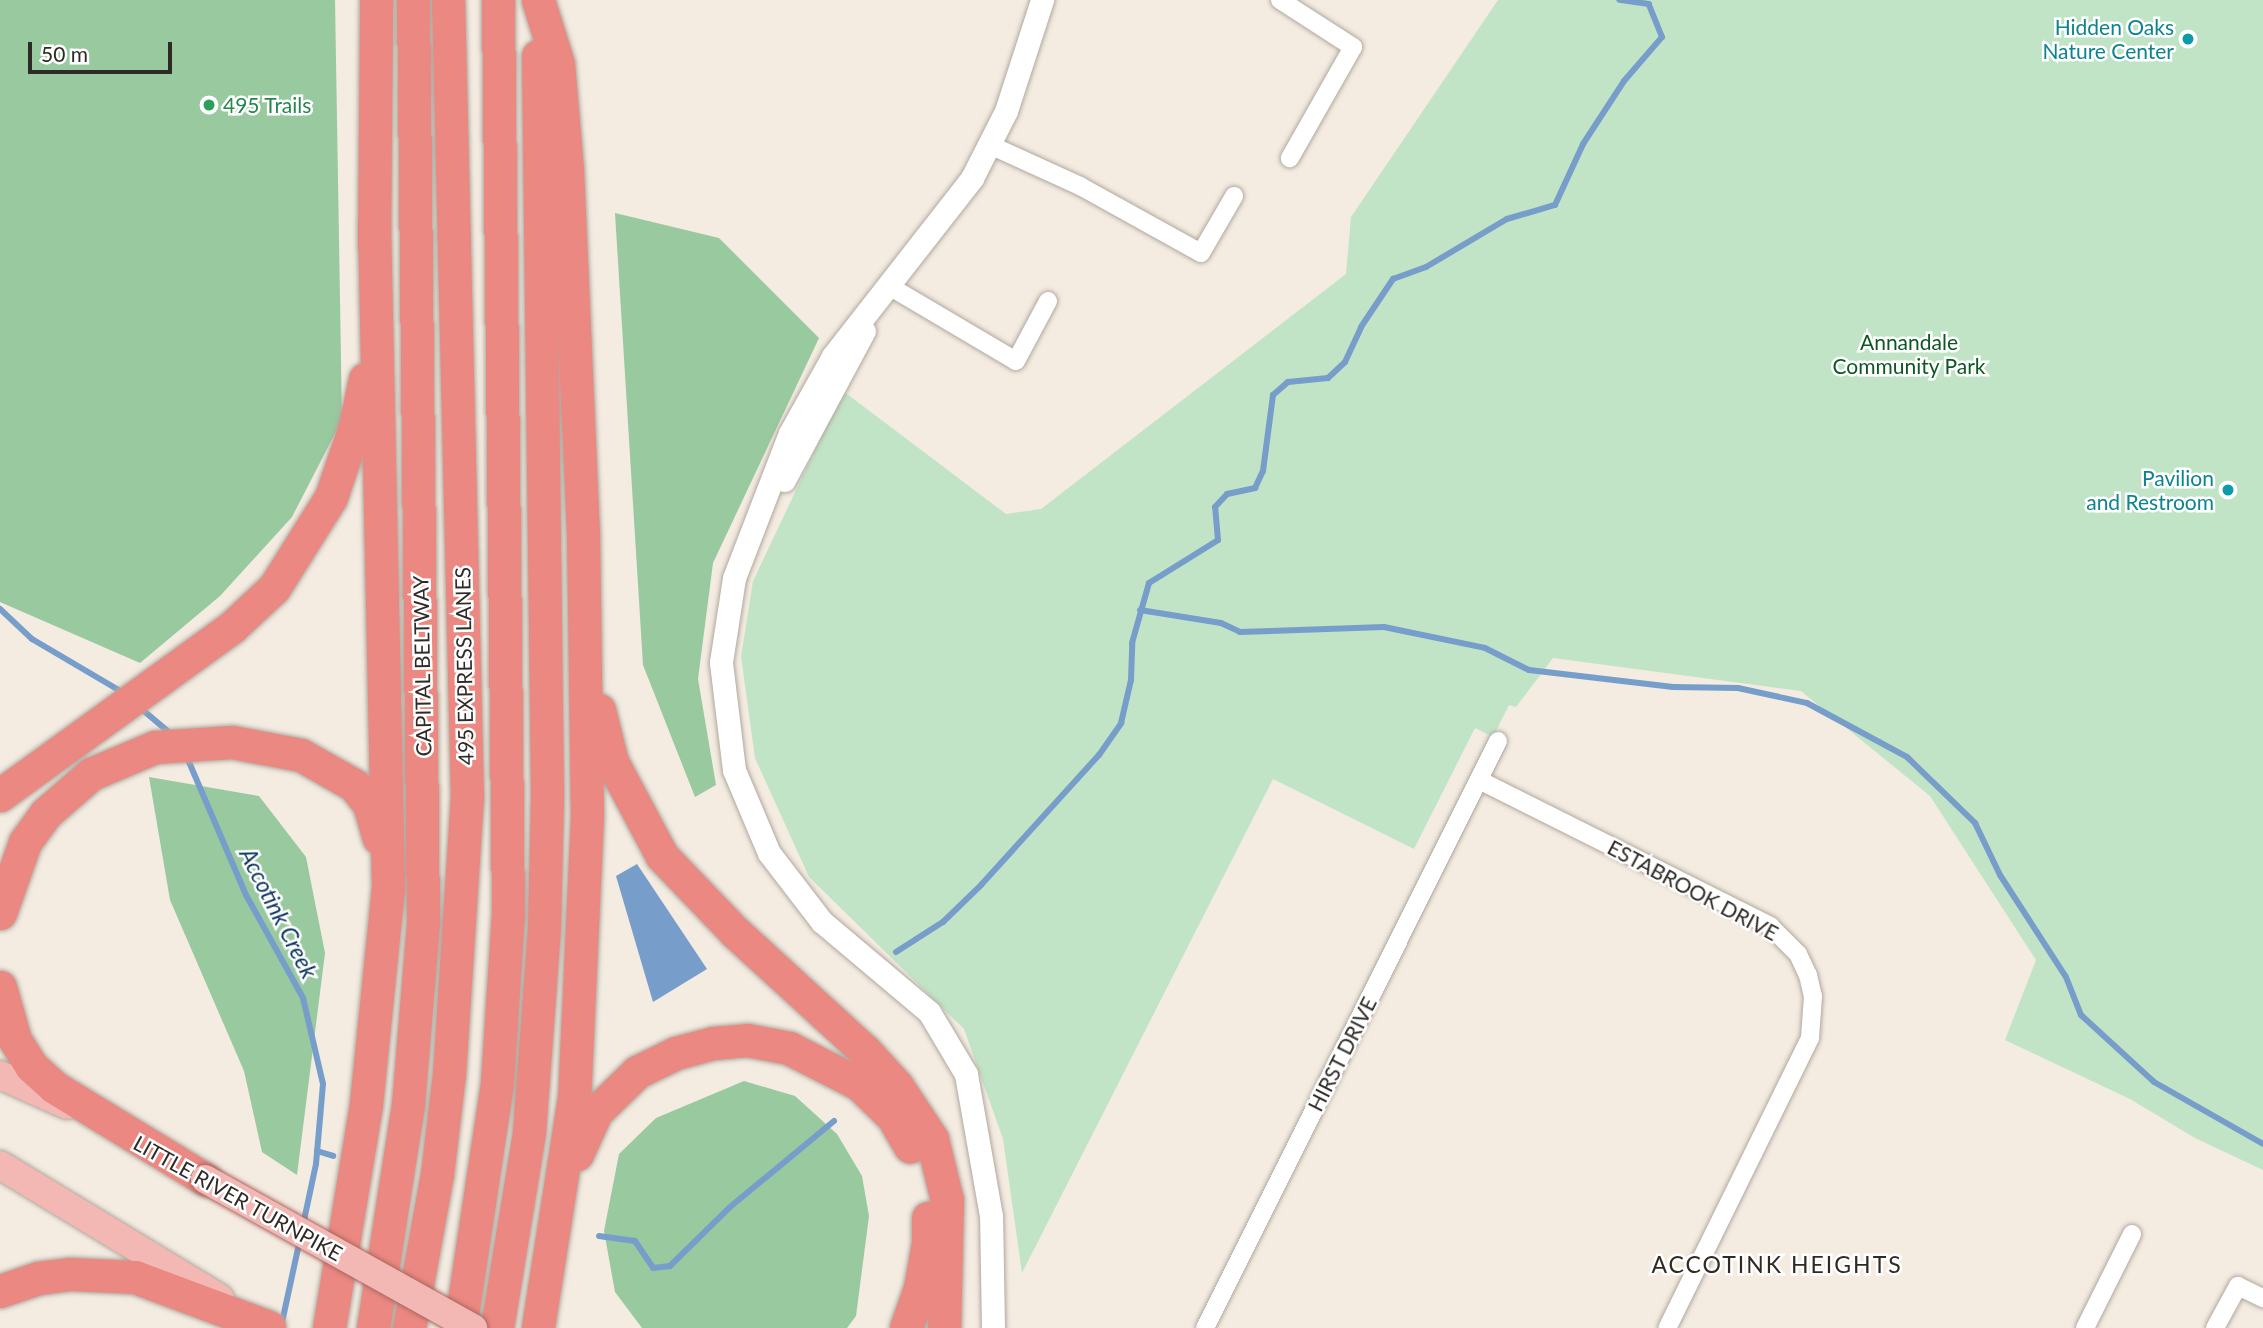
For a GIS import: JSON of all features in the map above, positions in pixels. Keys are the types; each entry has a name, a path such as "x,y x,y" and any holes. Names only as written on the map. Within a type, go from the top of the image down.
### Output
{"highway":[{"path":"330,1328 361,1143 384,938 388,817 374,223 376,0"},
{"name":"CAPITAL BELTWAY","path":"373,1328 408,1105 423,920 413,0"},
{"name":"495 EXPRESS LANES","path":"408,1328 447,1087 466,810 448,0"},
{"name":"495 EXPRESS LANES","path":"460,1328 497,1083 508,914 499,0"},
{"path":"537,0 558,64 567,169 582,579 585,933 574,1097 538,1328"},
{"path":"496,1328 529,1132 544,929 547,792 537,0"},
{"path":"0,795 48,763 209,644 274,588 331,497 355,426 368,361 374,223"},
{"path":"582,579 600,719 612,762 635,813 662,856 692,891 865,1051 897,1086 932,1139 947,1200 944,1328"},
{"path":"0,913 25,842 69,789 120,758 155,747 208,742 263,746 330,768 354,785 369,804 382,857 384,938"},
{"path":"0,987 15,1040 31,1066 54,1087 205,1179"},
{"path":"554,1237 583,1138 613,1091 676,1053 714,1043 747,1040 789,1048 859,1084 893,1116 912,1150 927,1192 929,1243 906,1328"},
{"path":"0,1292 38,1278 94,1273 145,1279 187,1286 270,1327"}],"main road":[{"name":"LITTLE RIVER TURNPIKE","path":"0,1075 72,1107 473,1328"},
{"path":"0,1165 187,1286"}],"street":[{"path":"993,1328 991,1216 973,1098 954,1048 913,995 853,950 792,888 752,818 734,770 723,703 722,652 734,578 790,433 833,356 953,206 989,145 1006,111 1042,0"},
{"path":"1280,0 1353,47 1290,158"},
{"path":"989,145 1080,186 1201,253 1234,196"},
{"path":"889,286 1016,361 1048,301"},
{"name":"HIRST DRIVE","path":"1205,1328 1498,741"},
{"name":"ESTABROOK DRIVE","path":"1479,780 1770,926 1798,954 1808,975 1814,1017 1807,1046 1667,1328"},
{"path":"2085,1328 2132,1234"},
{"path":"2216,1328 2238,1286 2263,1298"}],"green space":[{"path":"0,0 335,0 342,420 292,517 220,596 140,663 0,602"},
{"name":"Annandale Community Park","path":"1498,0 2263,0 2263,1170 2195,1138 2130,1099 2005,1040 2036,960 1930,796 1801,691 1553,658 1516,707 1509,705 1493,737 1475,728 1414,849 1273,779 1022,1273 1003,1139 964,1029 809,877 755,758 741,657 753,581 843,391 1006,514 1041,509 1346,274 1351,217"},
{"path":"615,213 719,238 819,338 713,563 698,679 716,785 695,797 643,665"},
{"path":"149,777 259,796 306,857 325,953 297,1175 262,1152 244,1071 170,900"},
{"path":"744,1081 795,1096 837,1134 862,1176 869,1216 856,1316 847,1328 642,1328 615,1292 604,1231 619,1154 656,1118"}],"water":[{"path":"637,864 707,969 653,1002 616,876"}],"waterway":[{"path":"896,952 943,922 981,885 1099,755 1121,723 1131,680 1132,643 1149,583 1218,540 1215,507 1227,494 1255,488 1263,471 1273,395 1288,382 1328,378 1345,362 1361,327 1393,279 1426,267 1507,219 1555,205 1583,144 1624,81 1662,37 1649,4 1619,0"},
{"name":"Accotink Creek","path":"0,609 32,639 122,692"},
{"path":"1140,610 1221,623 1240,632 1384,627 1485,648 1529,670 1673,687 1738,688 1807,703 1907,757 1975,823 2000,875 2066,977 2081,1015 2154,1082 2263,1144"},
{"name":"Accotink Creek","path":"138,706 170,733"},
{"name":"Accotink Creek","path":"186,755 246,895 303,998 323,1084 316,1164 303,1225"},
{"path":"599,1236 635,1241 653,1268 670,1266 730,1207 834,1121"},
{"path":"317,1151 333,1156"},
{"name":"Accotink Creek","path":"281,1327 300,1239"}],"place":[{"name":"Hidden Oaks Nature Center","path":"2188,39"},
{"name":"495 Trails","path":"209,105"},
{"name":"Pavilion and Restroom","path":"2228,490"}],"district":[{"name":"ACCOTINK HEIGHTS","path":"1777,1264"}]}
